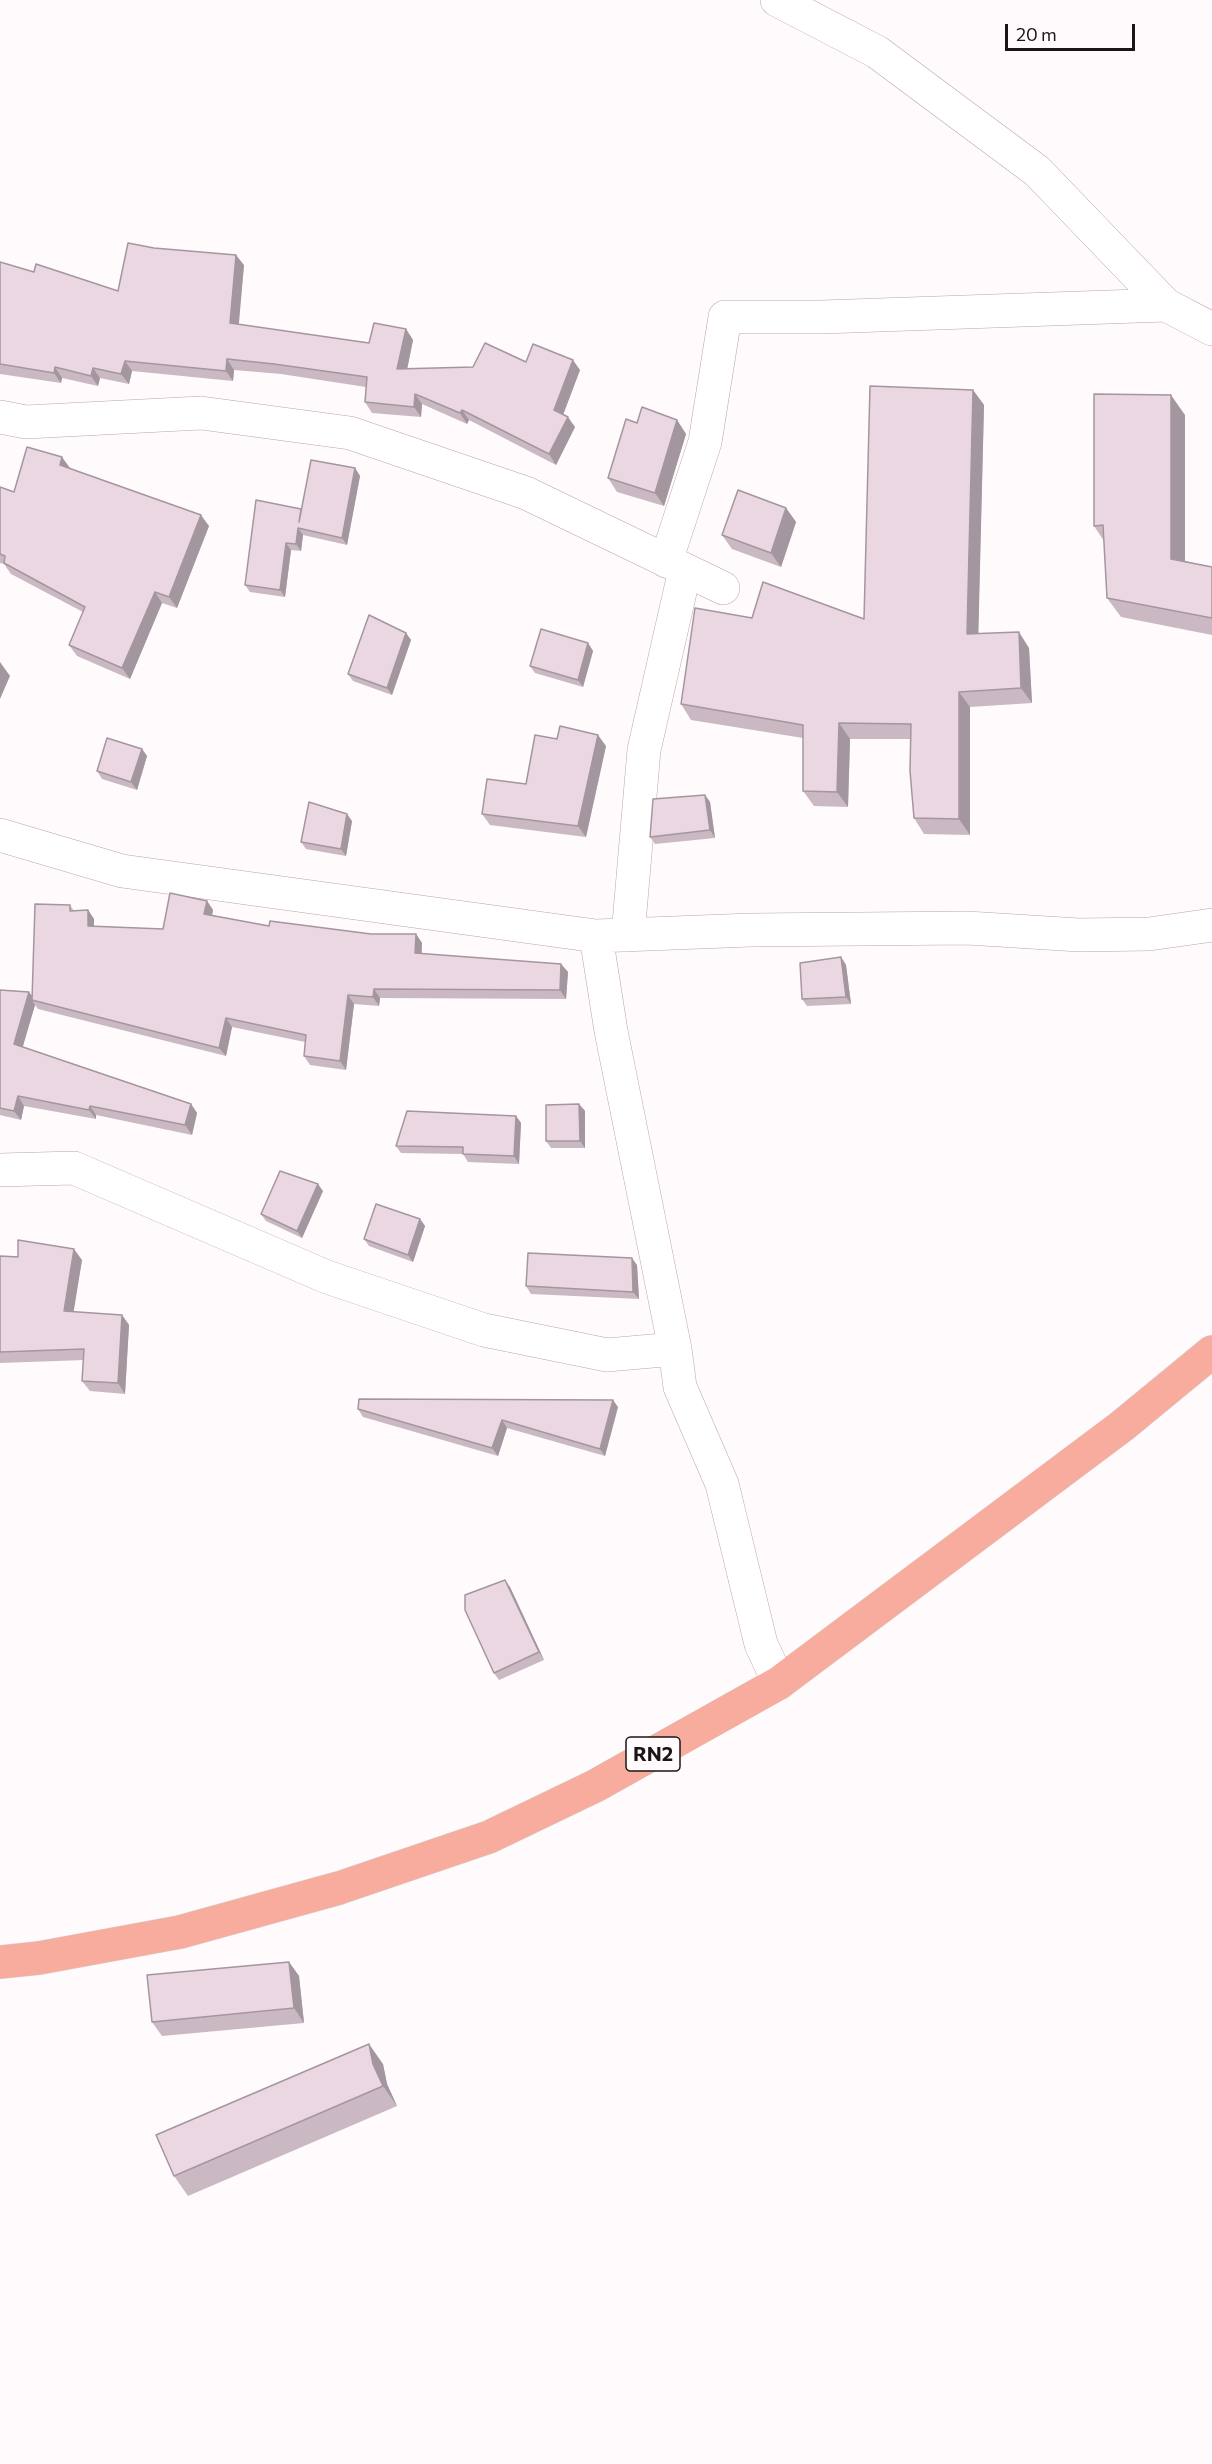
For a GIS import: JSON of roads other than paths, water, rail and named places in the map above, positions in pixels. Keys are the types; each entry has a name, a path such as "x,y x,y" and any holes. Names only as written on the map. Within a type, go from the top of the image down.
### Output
{"highway":[{"name":"RN2","path":"0,1962 39,1958 180,1932 339,1888 489,1837 595,1786 779,1683 1122,1426 1212,1352"}],"street":[{"path":"777,0 877,52 1037,171 1166,305 1212,328"},
{"path":"779,1683 761,1644 722,1484 680,1387 675,1349 611,1031 612,936 676,565 705,442 725,317 822,317 1166,305"},
{"path":"0,417 26,422 201,413 350,433 526,493 723,588"},
{"path":"0,835 122,871 612,936 752,930 956,928 1079,935 1149,934 1212,925"},
{"path":"0,1170 74,1168 327,1277 484,1330 607,1355 675,1349"}]}
